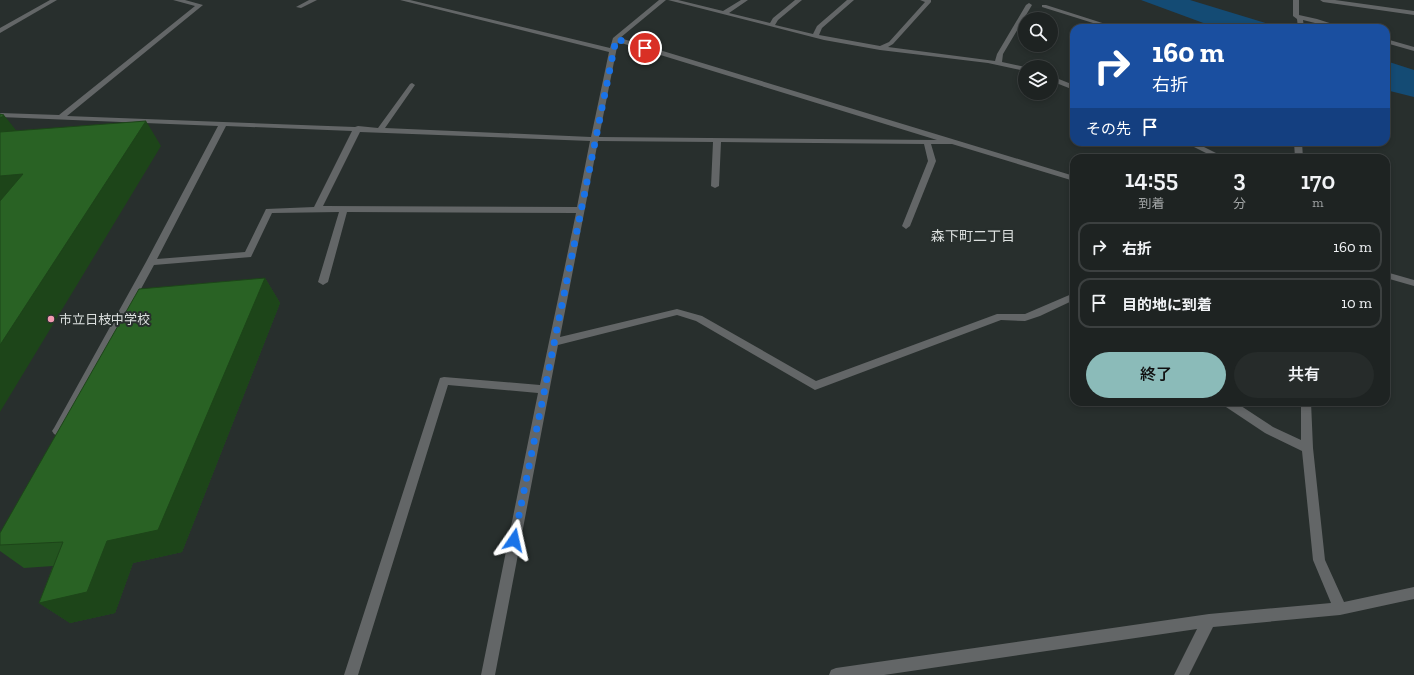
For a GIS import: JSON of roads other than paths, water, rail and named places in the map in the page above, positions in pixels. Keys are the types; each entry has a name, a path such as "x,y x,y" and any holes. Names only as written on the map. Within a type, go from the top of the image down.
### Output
{"street":[{"path":"0,31 54,0"},
{"path":"61,117 200,5 176,0"},
{"path":"299,7 314,0"},
{"path":"403,0 613,51"},
{"path":"488,675 544,390 616,39 664,0"},
{"path":"671,0 687,2 772,25 880,48 973,58 1018,67"},
{"path":"724,13 744,0"},
{"path":"772,25 775,19 798,0"},
{"path":"816,35 819,27 851,0"},
{"path":"880,48 891,43 928,1 923,0"},
{"path":"1296,0 1296,16 1300,20 1300,24"},
{"path":"1323,0 1414,13"},
{"path":"998,63 1000,54 1029,5"},
{"path":"1044,6 1102,24"},
{"path":"1300,20 1315,20 1328,24"},
{"path":"616,39 1070,177"},
{"path":"1390,42 1414,49"},
{"path":"1058,81 1070,86"},
{"path":"381,129 412,85"},
{"path":"0,114 595,139 955,142"},
{"path":"53,442 151,262 222,124"},
{"path":"317,208 358,128"},
{"path":"715,186 717,140"},
{"path":"906,226 932,161 927,142"},
{"path":"1196,146 1214,154"},
{"path":"151,262 248,255 268,211 317,208 581,210"},
{"path":"323,282 344,209"},
{"path":"1390,276 1414,283"},
{"path":"555,342 677,312 699,318 815,386 1000,316 1025,318 1037,314 1070,298"},
{"path":"351,675 444,381 544,390"},
{"path":"1233,406 1269,430 1307,448"},
{"path":"1306,406 1307,448 1319,560 1340,609"},
{"path":"836,675 1209,621 1340,609 1414,593"},
{"path":"1181,675 1209,621"}],"water":[{"path":"1141,0 1190,0 1269,24 1206,24"},
{"path":"1390,62 1414,70 1414,97 1390,91"}],"place":[{"name":"市立日枝中学校","path":"51,319"}],"district":[{"name":"森下町二丁目","path":"973,236"}]}
